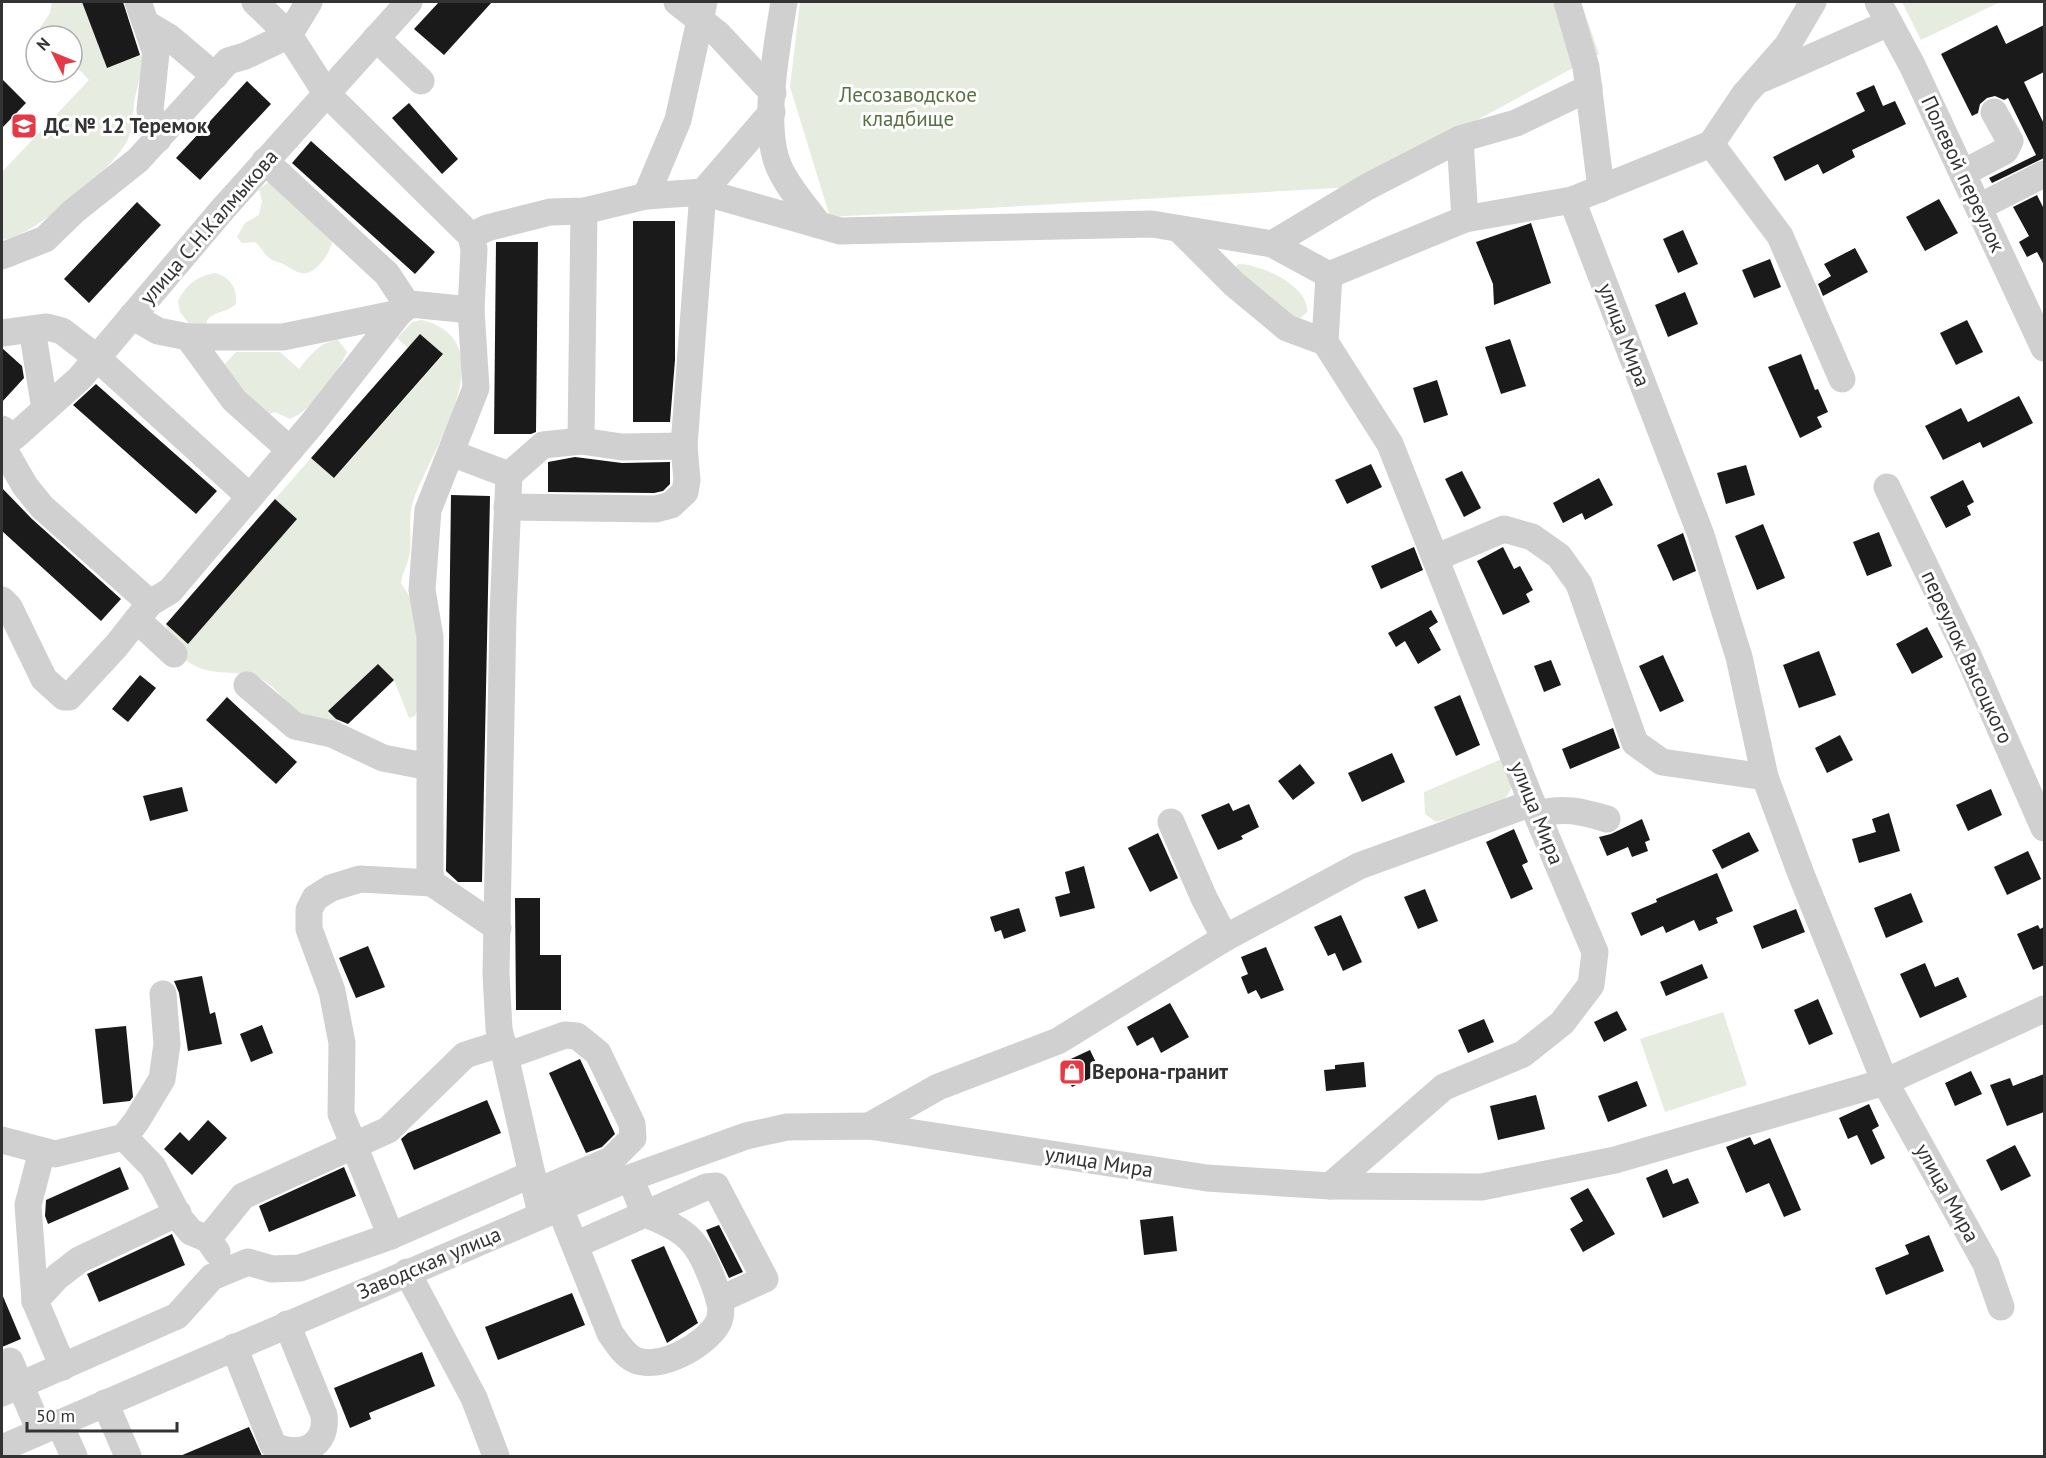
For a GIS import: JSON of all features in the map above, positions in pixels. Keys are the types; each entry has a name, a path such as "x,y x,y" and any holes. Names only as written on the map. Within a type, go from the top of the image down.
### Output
{"street":[{"path":"255,2 289,35 326,93 471,236 474,249 471,310 476,388 428,510 422,590 430,637 432,883"},
{"path":"2,256 45,239 74,211 138,160 228,61 245,56 289,35 309,2"},
{"name":"улица С.Н.Калмыкова","path":"3,437 14,437 80,378 265,161 409,2"},
{"path":"677,2 702,11 773,103"},
{"path":"784,2 771,142 779,169 819,225"},
{"path":"1567,2 1586,67 1601,189"},
{"path":"1329,275 1465,219 1572,200 1711,144 1756,82 1787,46 1813,2"},
{"path":"646,196 678,120 702,11"},
{"path":"1756,82 1884,12"},
{"name":"Полевой переулок","path":"1884,12 1963,173 2044,348"},
{"path":"143,13 215,76"},
{"path":"143,13 156,53 150,110 158,139"},
{"path":"376,38 421,81"},
{"path":"1272,244 1367,187 1461,139 1516,123 1589,88"},
{"path":"507,507 656,509 671,505 685,492 687,480 684,446 703,192 773,103"},
{"path":"1963,173 2004,151 2010,141 1994,112"},
{"path":"1461,139 1465,219"},
{"path":"1711,144 1780,236 1842,379"},
{"path":"265,161 387,274 403,309"},
{"path":"1979,207 2044,174"},
{"path":"471,236 487,228 550,212 584,211 646,196 703,192 840,231 1152,224 1272,244 1329,275"},
{"name":"улица Мира","path":"1572,200 1701,535 1739,657 1765,777 1885,1082 1986,1264 2001,1307"},
{"path":"581,441 584,211"},
{"path":"1179,229 1234,284 1287,328 1325,342 1329,275"},
{"path":"132,316 158,331 188,337 283,338 403,309 411,304 471,310"},
{"path":"2,600 9,607 44,679 64,697 69,697 117,645 143,611 170,591 290,450 403,309"},
{"path":"2,333 47,327 62,331 97,358 250,497"},
{"path":"32,329 45,409"},
{"path":"188,337 234,400 290,450"},
{"name":"улица Мира","path":"1325,342 1390,444 1534,809 1595,952 1591,985 1562,1023 1524,1054 1444,1087 1330,1186"},
{"path":"3,437 25,486 42,507 143,611 174,654"},
{"path":"630,1178 645,1214 666,1222 686,1235 704,1255 719,1300 719,1321 704,1341 688,1351 653,1364 635,1360 621,1350 610,1333 574,1245 542,1197 504,1050 496,974 507,507 509,475 543,445 581,441 622,447 684,446"},
{"path":"451,453 509,475"},
{"name":"переулок Высоцкого","path":"1887,487 1967,653 2044,828"},
{"path":"1435,558 1504,529 1532,537 1559,556 1580,584 1635,743 1662,762 1765,777"},
{"path":"247,685 295,726 332,735 383,758 430,767"},
{"path":"869,1126 938,1087 1058,1041 1225,938 1359,866 1534,809 1571,809 1607,819"},
{"path":"1171,822 1204,898 1225,938"},
{"path":"391,1236 341,1114 342,1043 332,991 309,929 309,910 315,898 331,888 360,879 432,883 498,928"},
{"path":"2,1140 55,1154 124,1137 136,1122 162,1079 167,1044 163,994"},
{"name":"улица Мира","path":"869,1126 1207,1178 1330,1186 1482,1187 1616,1160 1885,1082 2044,1009"},
{"path":"11,1389 177,1316 212,1277 248,1262 272,1269 300,1268 391,1236 542,1197 611,1160 633,1138 632,1124 598,1053 577,1036 565,1035 504,1050 465,1055 388,1130 243,1196 207,1239"},
{"name":"Заводская улица","path":"2,1448 407,1272 542,1197 630,1178 746,1136 787,1127 869,1126"},
{"path":"124,1137 153,1167 190,1232 207,1239 229,1270"},
{"path":"42,1151 28,1205 35,1301 63,1367"},
{"path":"574,1245 706,1187 716,1186 765,1279 719,1300"},
{"path":"35,1301 57,1277 79,1260 178,1213"},
{"path":"348,1251 364,1291"},
{"path":"407,1272 474,1398 496,1456"},
{"path":"234,1347 273,1445 282,1452 293,1455 305,1452 322,1440 325,1422 287,1324"},
{"path":"10,1361 11,1389 50,1427 74,1456"},
{"path":"105,1403 128,1456"}],"green space":[{"path":"52,2 82,2 107,68 145,54 134,103 131,129 120,151 91,183 52,215 16,236 2,240 2,172 89,80 84,75 84,24 43,24 50,13"},
{"name":"Лесозаводское кладбище","path":"800,2 1581,2 1599,54 1353,187 830,217 790,87"},
{"path":"1902,2 2000,2 1921,40"},
{"path":"272,180 334,233 326,256 312,271 299,273 272,260 255,242 242,243 237,237 245,223 259,215 262,201 259,189"},
{"path":"1238,264 1259,268 1282,278 1292,285 1306,302 1307,312 1296,322 1235,268"},
{"path":"215,273 232,284 236,304 210,317 206,328 193,329 180,312 178,301 193,282"},
{"path":"422,320 447,332 460,351 462,375 456,402 413,502 410,515 410,550 401,583 417,608 418,708 415,716 409,718 394,680 378,664 329,711 344,727 301,714 263,680 241,674 208,671 198,667 178,652 171,642 166,624 189,643 297,519 275,499 311,458 335,478 443,355 420,335 408,348 397,338 412,322"},
{"path":"338,340 347,352 337,370 316,400 290,419 275,412 266,415 222,367 236,352 280,352 299,369 321,346"},
{"path":"1504,758 1512,780 1510,790 1504,799 1483,810 1436,822 1425,814 1424,792"},
{"path":"1723,1012 1747,1085 1665,1112 1640,1039"}],"building":[{"path":"82,2 123,2 140,55 107,68"},
{"path":"439,2 492,2 444,55 414,29"},
{"path":"1997,25 2006,44 2044,25 2044,72 2024,82 2044,124 2044,158 1992,183 1989,178 2036,155 2008,98 2004,100 1995,96 1987,98 1980,104 1978,113 1972,116 1941,54"},
{"path":"2,79 26,103 2,128"},
{"path":"247,81 271,104 200,180 176,158"},
{"path":"1874,85 1883,106 1895,101 1906,124 1852,150 1855,157 1823,174 1818,164 1785,181 1773,157 1865,111 1856,93"},
{"path":"409,103 458,159 442,174 392,118"},
{"path":"311,141 435,252 415,274 292,163"},
{"path":"2037,195 2044,209 2044,265 2037,252 2027,257 2019,242 2029,236 2013,207"},
{"path":"1939,199 1958,233 1925,251 1906,217"},
{"path":"137,202 161,225 89,303 64,279"},
{"path":"633,221 675,221 675,360 670,422 633,422"},
{"path":"1531,223 1551,283 1494,305 1493,284 1476,242"},
{"path":"1683,230 1698,264 1678,273 1663,239"},
{"path":"496,242 538,242 536,432 531,434 494,434"},
{"path":"1855,248 1868,272 1823,296 1818,284 1831,276 1824,264"},
{"path":"1770,259 1781,287 1754,298 1742,270"},
{"path":"1685,292 1698,324 1668,337 1655,305"},
{"path":"1967,320 1983,352 1956,365 1940,333"},
{"path":"420,334 443,354 334,478 311,458"},
{"path":"1510,339 1526,386 1501,394 1485,347"},
{"path":"2,348 22,366 24,378 2,402"},
{"path":"1801,354 1815,390 1818,389 1828,412 1817,417 1822,427 1800,438 1768,367"},
{"path":"1437,380 1448,415 1424,423 1413,388"},
{"path":"96,384 217,491 196,514 73,405"},
{"path":"2019,396 2033,423 1983,448 1980,442 1943,460 1925,426 1961,408 1968,422"},
{"path":"575,457 622,463 670,462 670,484 663,491 654,493 548,492 548,462"},
{"path":"1371,464 1382,487 1347,504 1335,480"},
{"path":"1746,465 1755,495 1726,504 1717,473"},
{"path":"1462,471 1481,508 1464,517 1445,479"},
{"path":"1599,478 1613,505 1585,520 1582,513 1563,523 1553,503"},
{"path":"1963,480 1974,502 1967,506 1971,515 1946,528 1930,497"},
{"path":"2,488 32,519 121,599 101,621 2,531"},
{"path":"451,495 490,496 482,882 458,882 446,871"},
{"path":"275,499 297,519 188,644 166,624"},
{"path":"1763,524 1785,578 1757,590 1735,536"},
{"path":"1879,532 1892,566 1867,576 1853,542"},
{"path":"1683,533 1696,571 1673,581 1657,545"},
{"path":"1414,547 1423,570 1381,589 1371,566"},
{"path":"1503,547 1514,569 1520,566 1533,590 1526,594 1530,602 1503,615 1477,561"},
{"path":"1431,610 1438,622 1429,628 1441,650 1418,664 1405,641 1396,647 1388,633"},
{"path":"1927,627 1943,657 1912,674 1896,644"},
{"path":"1819,651 1836,695 1799,708 1783,665"},
{"path":"1663,655 1684,701 1660,712 1639,666"},
{"path":"1551,660 1561,685 1544,692 1534,666"},
{"path":"378,664 394,680 348,724 336,719 328,711"},
{"path":"140,675 156,688 128,722 112,709"},
{"path":"1460,695 1480,745 1456,756 1434,707"},
{"path":"227,697 297,762 276,784 206,720"},
{"path":"1613,728 1620,748 1570,769 1562,749"},
{"path":"1840,735 1853,760 1827,773 1815,748"},
{"path":"1392,753 1405,782 1362,802 1348,773"},
{"path":"1300,764 1315,783 1293,800 1278,781"},
{"path":"182,787 188,811 150,821 143,796"},
{"path":"1991,789 2002,815 1968,831 1956,805"},
{"path":"1229,803 1233,811 1249,804 1259,827 1241,836 1243,839 1218,850 1201,815"},
{"path":"1889,813 1900,851 1859,863 1852,839 1876,832 1872,819"},
{"path":"1642,819 1650,840 1645,842 1648,851 1632,857 1628,847 1607,856 1599,837 1611,834"},
{"path":"1514,829 1528,862 1522,865 1533,889 1511,899 1486,842"},
{"path":"1749,832 1759,851 1722,869 1712,850"},
{"path":"1158,833 1178,878 1150,892 1128,848"},
{"path":"2028,851 2041,879 2007,895 1994,867"},
{"path":"1084,866 1095,908 1060,917 1055,897 1070,893 1065,872"},
{"path":"1717,873 1733,911 1716,918 1718,923 1699,931 1694,920 1666,933 1663,926 1641,936 1631,913 1657,902 1656,899"},
{"path":"1425,889 1438,921 1418,929 1404,897"},
{"path":"1911,893 1923,922 1886,938 1874,908"},
{"path":"515,898 540,898 540,955 561,955 561,1010 516,1010"},
{"path":"1019,908 1026,931 1004,939 1001,930 995,932 990,917"},
{"path":"1796,909 1805,932 1762,949 1753,926"},
{"path":"1341,915 1362,962 1343,971 1335,953 1328,956 1314,927"},
{"path":"2038,925 2040,929 2044,927 2044,965 2033,970 2017,934"},
{"path":"368,946 385,987 356,998 339,958"},
{"path":"1266,947 1284,990 1261,999 1256,990 1248,994 1241,977 1248,974 1241,957"},
{"path":"1925,963 1935,987 1958,977 1967,997 1920,1018 1900,974"},
{"path":"1702,964 1708,978 1666,996 1660,982"},
{"path":"202,976 210,1014 215,1012 222,1044 188,1051 179,993 174,981"},
{"path":"1818,999 1833,1034 1809,1045 1794,1010"},
{"path":"1170,1003 1189,1037 1161,1053 1153,1037 1137,1046 1127,1027"},
{"path":"1617,1011 1627,1030 1604,1042 1594,1022"},
{"path":"1484,1019 1494,1042 1468,1053 1458,1030"},
{"path":"262,1025 273,1053 251,1062 240,1034"},
{"path":"126,1026 133,1097 130,1101 103,1104 95,1029"},
{"path":"1090,1050 1101,1073 1072,1087 1060,1064"},
{"path":"580,1059 615,1134 602,1147 586,1153 549,1073"},
{"path":"1364,1062 1366,1087 1326,1091 1324,1070 1335,1069 1335,1065"},
{"path":"1971,1071 1982,1094 1955,1106 1945,1083"},
{"path":"2044,1074 2044,1112 2007,1126 1990,1085 2010,1078 2013,1086"},
{"path":"1637,1081 1647,1106 1608,1122 1598,1096"},
{"path":"1536,1095 1545,1129 1498,1140 1490,1106"},
{"path":"487,1100 501,1133 414,1170 401,1139 408,1133"},
{"path":"1869,1104 1879,1126 1872,1130 1885,1158 1871,1165 1857,1135 1848,1139 1839,1118"},
{"path":"208,1120 227,1138 192,1175 164,1149 180,1132 189,1141"},
{"path":"1750,1137 1754,1145 1770,1138 1801,1210 1784,1217 1769,1183 1746,1193 1726,1147"},
{"path":"2015,1145 2031,1176 2001,1191 1986,1160"},
{"path":"120,1167 129,1189 48,1224 45,1216 46,1200"},
{"path":"344,1167 356,1196 269,1232 259,1206"},
{"path":"1667,1169 1673,1184 1688,1178 1699,1203 1663,1218 1646,1178"},
{"path":"1588,1188 1615,1234 1583,1252 1570,1229 1583,1221 1570,1198"},
{"path":"1173,1216 1177,1251 1144,1255 1140,1220"},
{"path":"719,1225 743,1272 729,1278 706,1230"},
{"path":"172,1234 185,1265 99,1302 87,1274"},
{"path":"1929,1235 1944,1271 1886,1295 1875,1268 1909,1254 1905,1245"},
{"path":"664,1246 698,1323 667,1343 631,1260"},
{"path":"572,1293 585,1325 498,1360 485,1327"},
{"path":"2,1294 21,1339 2,1347"},
{"path":"422,1352 435,1386 369,1413 371,1419 350,1428 334,1388"},
{"path":"249,1427 262,1456 180,1456"}],"place":[{"name":"ДС № 12 Теремок","path":"24,126"},
{"name":"Верона-гранит","path":"1072,1072"}]}
